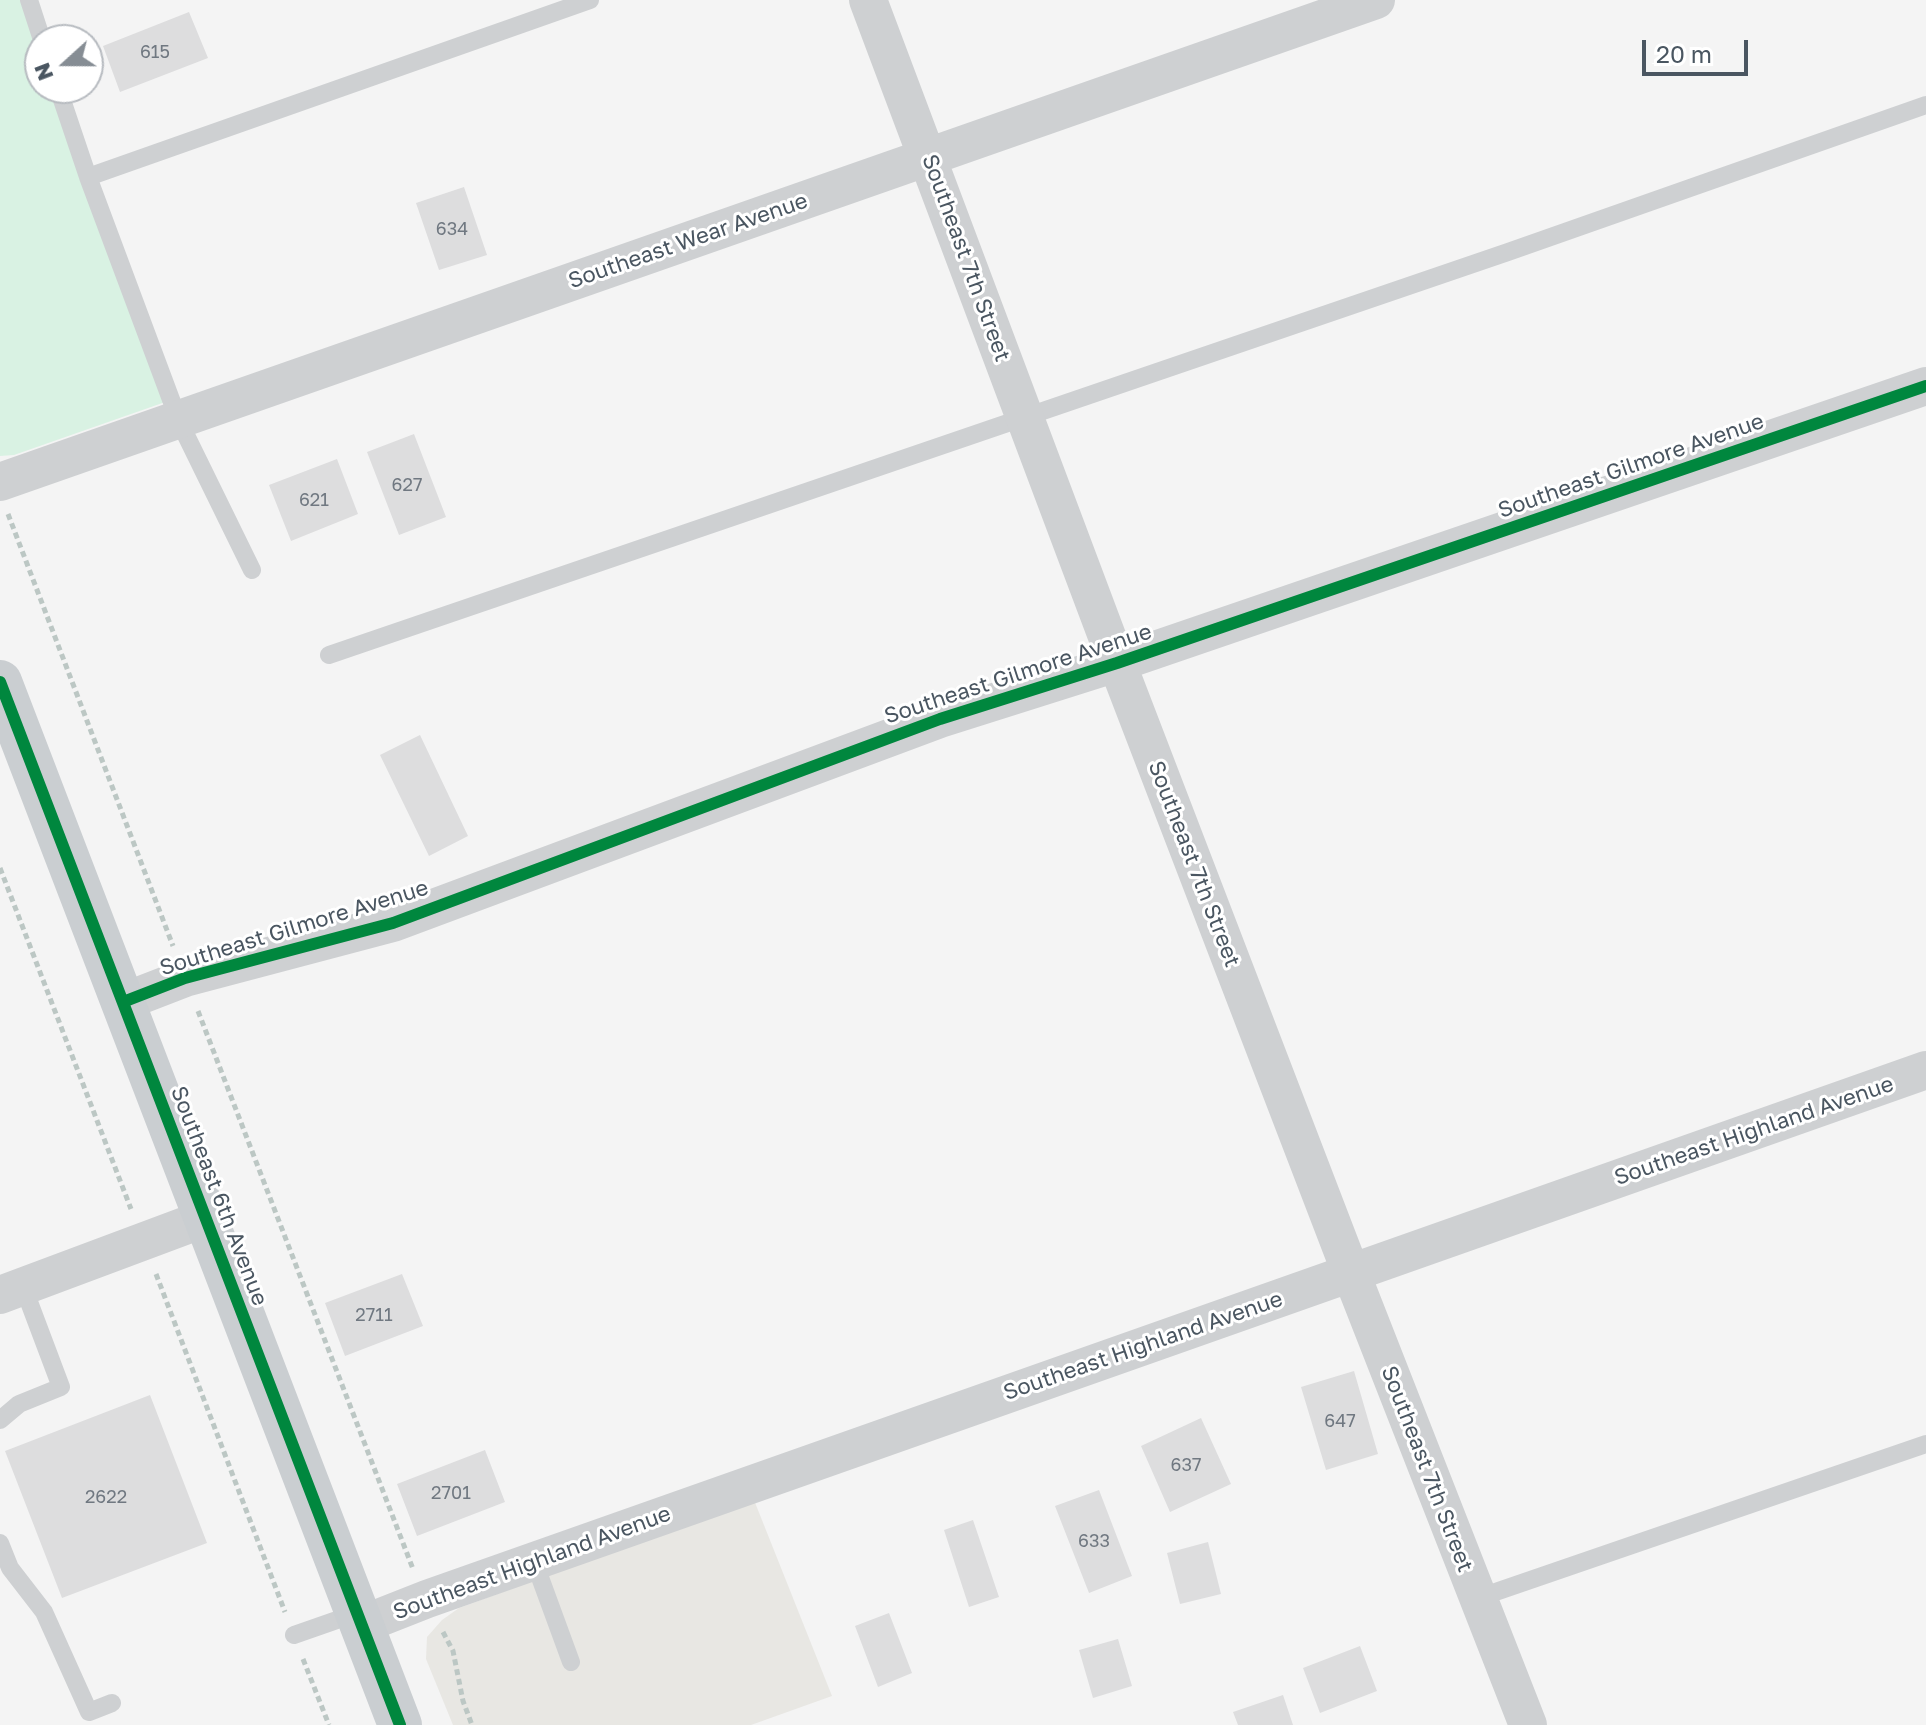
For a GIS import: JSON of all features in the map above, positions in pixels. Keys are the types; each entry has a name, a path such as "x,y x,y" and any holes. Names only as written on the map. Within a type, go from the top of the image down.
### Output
{"main road":[{"name":"Southeast 6th Avenue","path":"0,682 400,1725"}],"street":[{"name":"Southeast 7th Street","path":"868,0 1117,663 1528,1725"},
{"name":"Southeast Wear Avenue","path":"3,496 179,421 1376,0"},
{"name":"Southeast Gilmore Avenue","path":"123,1002 185,978 393,923 940,719 1117,663 1926,386"},
{"name":"Southeast Highland Avenue","path":"359,1619 427,1599 1926,1070"},
{"path":"12,1290 206,1218"}],"lane":[{"path":"29,0 37,24"},
{"path":"88,177 590,0"},
{"path":"63,104 179,421 252,570"},
{"path":"329,655 1508,252 1926,105"},
{"path":"0,1420 19,1404 61,1387 12,1290"},
{"path":"1478,1598 1926,1444"},
{"path":"0,1543 10,1568 44,1612 89,1712 112,1703"},
{"path":"534,1561 571,1662"},
{"path":"294,1635 359,1619"}],"path":[{"path":"3,496 403,1548 453,1651 463,1701 472,1725"},
{"path":"294,1635 329,1725"}],"shaded area":[{"path":"754,1500 832,1696 751,1725 453,1725 426,1659 427,1637 442,1620 459,1608"}],"green space":[{"path":"0,0 24,0 33,24 24,24 24,104 62,104 171,400 14,455 0,456"}],"building":[{"path":"189,12 208,58 120,92 104,46"},
{"path":"464,187 487,255 439,270 416,203"},
{"path":"414,434 446,517 399,535 367,452"},
{"path":"337,459 358,514 291,541 269,485"},
{"path":"420,735 468,836 429,856 380,755"},
{"path":"402,1274 423,1326 345,1356 325,1303"},
{"path":"1354,1371 1378,1454 1326,1470 1301,1387"},
{"path":"150,1395 207,1543 62,1598 5,1451"},
{"path":"1201,1418 1231,1484 1170,1512 1141,1446"},
{"path":"485,1450 505,1502 417,1536 397,1484"},
{"path":"1099,1490 1132,1576 1089,1593 1055,1506"},
{"path":"973,1520 999,1597 969,1607 944,1530"},
{"path":"1208,1542 1221,1594 1180,1604 1167,1553"},
{"path":"889,1613 912,1673 878,1687 855,1626"},
{"path":"1118,1639 1132,1686 1093,1698 1079,1650"},
{"path":"1360,1646 1377,1691 1320,1713 1303,1668"},
{"path":"1283,1695 1293,1725 1238,1725 1233,1712"}],"cycle path":[{"path":"123,1002 185,978 393,923 940,719 1117,663 1926,386"},
{"path":"0,682 400,1725"}]}
